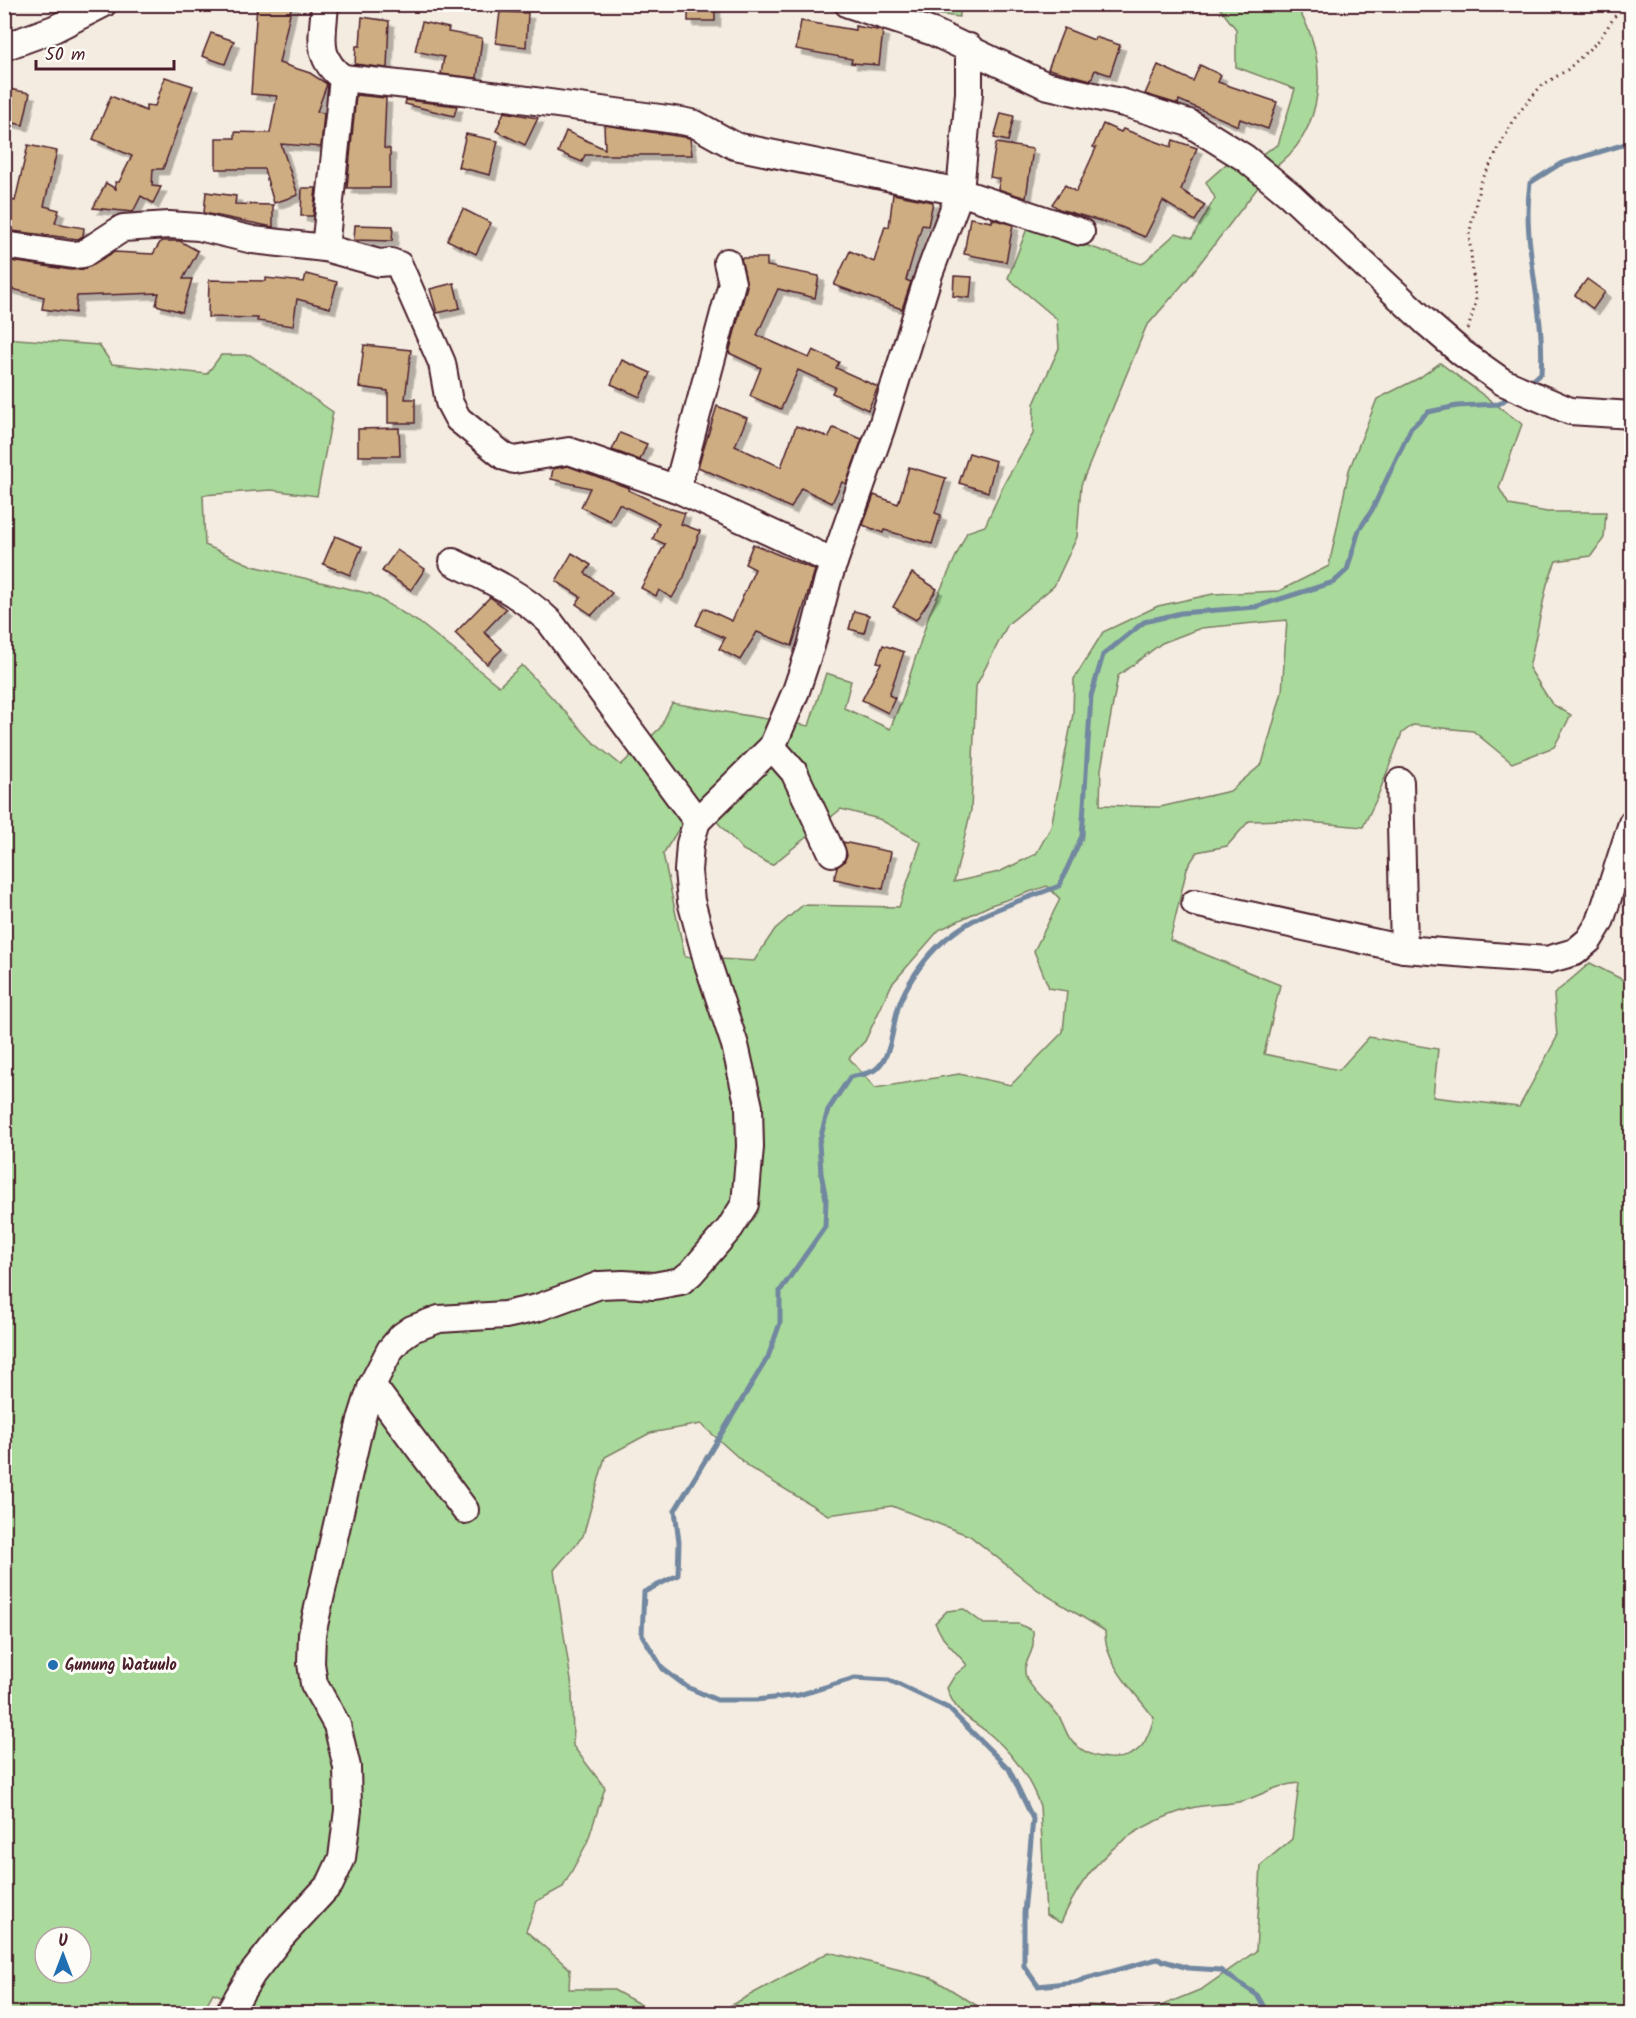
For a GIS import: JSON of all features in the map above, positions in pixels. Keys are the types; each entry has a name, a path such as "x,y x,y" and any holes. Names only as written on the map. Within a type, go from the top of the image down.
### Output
{"street":[{"path":"4,48 54,29 103,4"},
{"path":"325,4 323,54 332,70 344,78 462,91 682,121 695,124 735,146 960,192 1081,232"},
{"path":"848,4 886,15 969,46 1045,85 1164,113 1212,135 1290,195 1365,267 1455,347 1503,382 1539,400 1570,411 1632,415"},
{"path":"228,2013 259,1965 330,1884 342,1858 348,1810 347,1767 337,1725 314,1684 310,1663 312,1634 351,1458 372,1385 390,1350 402,1336 412,1329 439,1319 506,1315 537,1308 600,1286 624,1284 654,1286 681,1281 730,1228 745,1204 750,1147 750,1107 735,1045 708,964 691,901 688,871 690,844 697,821 772,747 788,712 811,646 834,562 960,192 969,93 969,46"},
{"path":"326,248 344,78"},
{"path":"4,245 73,255 83,254 123,228 169,225 199,227 253,240 326,248 379,263 391,262 399,265 442,363 452,410 458,419 506,457 522,459 559,450 569,451 677,489 834,562"},
{"path":"677,489 732,283 727,262"},
{"path":"453,562 508,589 530,603 550,622 697,821"},
{"path":"772,747 794,772 832,853"},
{"path":"1400,782 1404,949"},
{"path":"1195,903 1404,949 1547,960 1575,952 1589,940 1600,922 1632,823"},
{"path":"372,1385 465,1510"}],"path":[{"path":"1455,347 1466,335 1476,302 1468,243 1480,184 1515,116 1541,86 1567,70 1599,40 1623,4"}],"green space":[{"path":"928,5 963,5 959,17 936,14"},
{"path":"1217,5 1295,5 1307,25 1318,70 1317,93 1312,115 1303,136 1290,154 1272,169 1190,276 1146,327 1081,485 1077,537 1054,586 1008,624 976,686 971,810 954,882 999,872 1036,854 1051,827 1073,714 1074,679 1103,632 1158,606 1213,594 1279,591 1329,566 1349,470 1377,399 1419,378 1440,363 1522,424 1499,488 1509,505 1547,512 1606,512 1604,538 1591,556 1556,561 1547,584 1529,668 1552,704 1571,715 1554,747 1512,763 1473,731 1413,725 1402,733 1377,798 1363,827 1286,820 1249,821 1227,846 1197,852 1187,868 1170,940 1280,985 1264,1054 1339,1070 1369,1037 1438,1049 1433,1097 1519,1107 1557,1037 1554,994 1590,963 1631,984 1631,2013 717,2013 829,1952 932,1978 984,2010 1089,2005 1151,2010 1202,1989 1256,1951 1261,1865 1292,1839 1299,1783 1277,1788 1243,1801 1188,1809 1146,1826 1127,1838 1096,1866 1071,1902 1061,1923 1046,1915 1040,1806 1032,1786 1015,1760 1001,1744 960,1712 955,1705 947,1688 955,1675 967,1665 943,1638 935,1623 947,1611 964,1609 984,1624 1019,1624 1033,1631 1033,1647 1025,1671 1030,1684 1058,1715 1070,1739 1077,1746 1101,1757 1118,1758 1127,1756 1141,1747 1154,1718 1115,1666 1106,1643 1105,1631 1038,1590 970,1536 892,1506 828,1515 750,1468 701,1424 650,1433 605,1457 583,1536 554,1570 572,1687 573,1746 605,1788 587,1843 563,1887 537,1901 526,1931 570,1969 569,1989 612,1989 656,2013 266,2013 213,1993 202,2013 5,2013 4,338 99,345 112,364 207,374 221,355 250,355 333,412 317,496 271,490 203,495 205,545 253,566 371,594 420,623 499,686 522,665 593,742 621,765 660,728 672,703 809,726 826,673 851,681 844,708 890,729 903,697 929,615 967,532 985,526 1006,480 1033,434 1034,404 1059,348 1057,319 1008,278 1028,226 1142,264 1176,233 1192,238 1215,198 1206,182 1233,158 1260,155 1278,145 1295,89 1236,67 1236,29","holes":["1287,620 1282,692 1262,764 1230,791 1160,807 1100,805 1101,769 1118,676 1162,643 1201,628","697,800 743,850 772,865 841,809 879,819 921,842 899,907 803,905 775,929 754,961 685,957 663,854","1047,886 1060,899 1034,951 1049,988 1067,991 1063,1032 1011,1085 959,1074 875,1088 849,1058 865,1041 892,984 939,930 991,905"]}],"building":[{"path":"257,4 292,4 279,63 310,73 327,84 317,112 324,113 321,147 281,144 298,195 274,203 264,169 216,169 216,138 235,138 235,132 270,133 277,96 251,94"},
{"path":"688,4 715,4 715,21 688,21"},
{"path":"500,12 528,13 526,47 496,43"},
{"path":"362,17 389,21 387,68 355,64 356,46 360,46"},
{"path":"801,21 855,30 855,26 883,31 879,65 851,63 852,59 796,49"},
{"path":"422,22 449,28 448,32 482,38 477,78 441,74 444,57 415,51"},
{"path":"1064,28 1094,40 1095,37 1120,45 1110,75 1095,70 1091,80 1048,69"},
{"path":"211,33 234,41 225,64 202,56"},
{"path":"1158,65 1193,81 1200,65 1221,75 1218,82 1277,102 1268,129 1240,119 1238,126 1179,100 1178,104 1145,94"},
{"path":"165,77 193,86 163,169 153,169 152,186 161,187 153,203 141,196 133,212 93,208 106,183 116,189 115,182 119,182 132,156 93,139 111,96 146,111 146,105 155,106"},
{"path":"4,88 30,93 23,125 4,121"},
{"path":"356,95 386,98 384,148 390,149 390,188 347,188"},
{"path":"406,100 457,106 454,116 405,104"},
{"path":"504,112 538,118 525,145 496,131"},
{"path":"1001,113 1014,116 1008,141 994,138"},
{"path":"1103,124 1121,132 1123,129 1171,147 1173,140 1197,148 1181,190 1205,205 1195,221 1163,201 1145,237 1121,227 1059,209 1052,204 1065,185 1076,192 1096,148 1093,147"},
{"path":"604,125 690,138 692,155 585,155 582,162 558,152 566,131 605,149"},
{"path":"466,134 498,141 490,175 458,167"},
{"path":"996,143 1033,149 1026,198 998,189 1000,179 990,177"},
{"path":"28,145 57,151 44,206 59,210 55,223 84,228 83,236 78,239 4,230 4,199 15,201"},
{"path":"302,188 316,188 313,216 301,216"},
{"path":"206,192 236,196 235,204 273,205 273,227 204,213"},
{"path":"893,194 933,202 928,226 922,225 906,280 911,282 902,309 834,285 850,251 874,262 885,226 889,227"},
{"path":"463,209 491,223 476,254 447,240"},
{"path":"970,218 992,222 992,219 1013,225 1006,262 964,254"},
{"path":"355,225 393,226 392,241 354,240"},
{"path":"161,241 180,241 198,251 183,279 192,279 182,312 156,305 159,293 77,296 75,313 42,309 44,297 4,287 4,260 71,270 84,269 114,252 153,254"},
{"path":"741,258 767,258 767,266 819,276 815,298 778,289 757,335 809,358 813,350 839,362 836,368 878,387 868,410 832,393 835,387 798,370 781,409 750,396 761,368 729,353 747,286"},
{"path":"306,274 337,282 330,308 297,299 293,326 257,321 258,318 208,317 209,280 266,281 266,278 304,282"},
{"path":"954,276 972,277 970,298 953,296"},
{"path":"1587,279 1605,292 1593,309 1575,295"},
{"path":"454,283 460,308 437,313 430,289"},
{"path":"364,345 411,350 405,399 415,399 415,423 388,423 388,391 359,387"},
{"path":"622,360 651,373 640,397 611,384"},
{"path":"717,406 747,418 735,446 781,467 796,426 829,437 833,428 862,439 846,484 842,482 832,503 801,488 791,508 698,467"},
{"path":"399,428 400,456 358,456 358,429"},
{"path":"620,433 647,444 640,460 612,450"},
{"path":"969,453 996,461 988,492 959,483"},
{"path":"568,466 629,488 628,490 665,507 685,513 681,524 700,531 684,577 672,598 659,590 656,596 641,588 665,544 653,539 659,523 619,504 610,521 581,507 590,488 551,479 553,469"},
{"path":"909,467 946,478 935,513 941,515 932,544 884,530 883,533 863,525 874,495 898,504"},
{"path":"335,536 362,547 350,575 323,564"},
{"path":"753,544 815,570 792,646 757,632 740,660 719,649 725,638 696,625 704,608 732,621 755,569 745,564"},
{"path":"397,550 425,569 411,590 382,571"},
{"path":"572,553 591,565 585,573 612,593 592,615 576,604 581,597 556,581"},
{"path":"912,573 937,589 916,620 893,607"},
{"path":"490,597 506,609 484,632 502,649 487,664 455,633"},
{"path":"854,611 869,615 864,633 849,629"},
{"path":"883,645 904,652 889,695 895,698 888,713 862,700 881,663 877,662"},
{"path":"843,842 891,852 883,889 834,879 837,867 844,862 847,855"}],"waterway":[{"path":"1529,384 1541,373 1542,349 1529,230 1530,183 1560,164 1632,142"},
{"path":"1268,2014 1257,1995 1220,1970 1188,1968 1157,1959 1074,1982 1038,1986 1024,1966 1024,1913 1033,1819 1009,1769 948,1708 889,1680 855,1678 799,1695 756,1700 717,1700 687,1687 663,1669 642,1635 644,1592 678,1575 679,1542 675,1510 768,1357 780,1323 780,1291 825,1227 826,1199 819,1143 828,1110 850,1077 870,1072 882,1063 889,1048 902,997 915,974 937,947 950,935 979,917 1059,886 1082,836 1091,696 1103,655 1144,622 1181,613 1255,607 1334,582 1347,570 1359,530 1372,510 1411,428 1428,412 1457,406 1499,404 1513,394"}],"place":[{"name":"Gunung Watuulo","path":"53,1665"}]}
